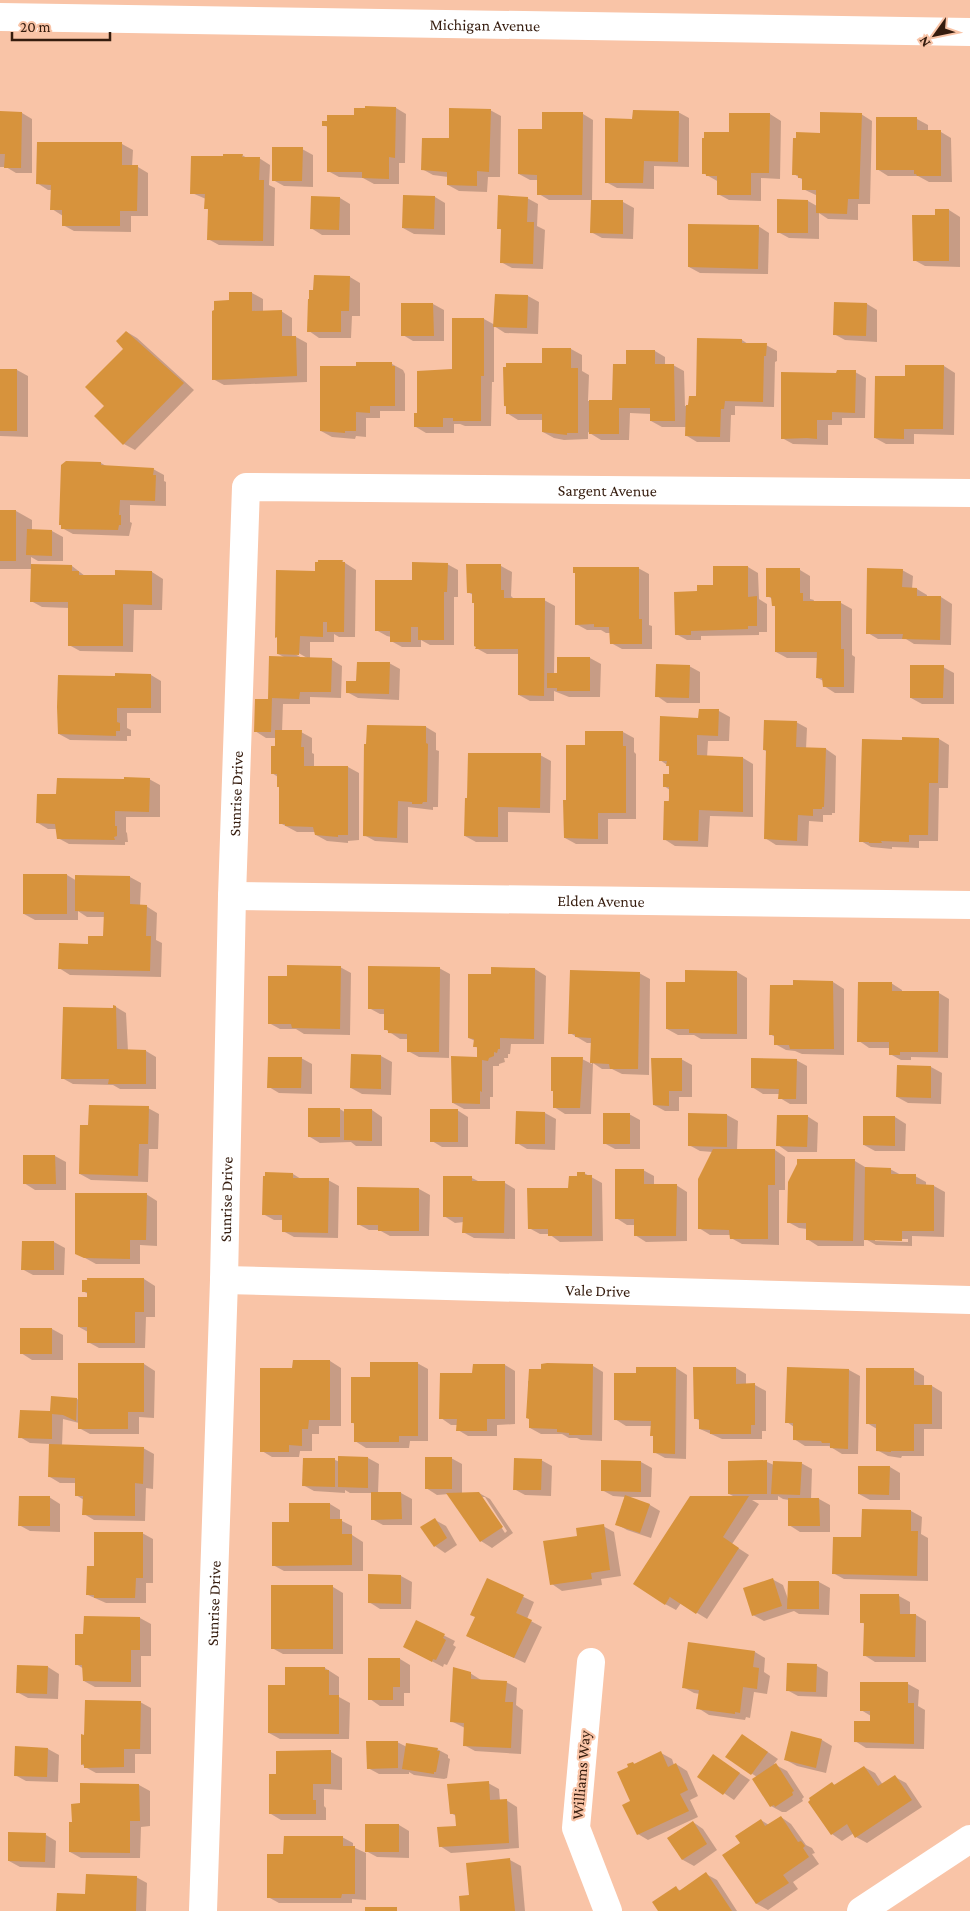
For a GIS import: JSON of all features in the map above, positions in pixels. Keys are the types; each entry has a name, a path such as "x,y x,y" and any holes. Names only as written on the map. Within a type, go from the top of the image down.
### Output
{"street":[{"name":"Michigan Avenue","path":"0,17 970,32"},
{"name":"Sargent Avenue","path":"246,487 970,493"},
{"name":"Sunrise Drive","path":"203,1911 224,1280 232,896 246,487"},
{"name":"Elden Avenue","path":"232,896 970,905"},
{"name":"Vale Drive","path":"224,1280 970,1300"},
{"name":"Williams Way","path":"591,1662 576,1828 608,1911"},
{"path":"861,1911 970,1839"}],"building":[{"path":"365,106 396,107 395,158 389,157 389,179 362,178 362,172 327,172 327,126 322,126 322,121 327,121 327,115 354,115 354,108 365,108"},
{"path":"449,108 491,109 489,172 477,171 477,186 447,185 447,172 421,170 422,138 449,138"},
{"path":"633,110 679,111 678,162 644,161 643,183 605,183 605,118 632,119"},
{"path":"0,111 22,112 21,168 4,168 5,154 0,154"},
{"path":"542,112 583,112 582,195 537,195 537,175 518,174 518,129 542,129"},
{"path":"820,112 862,113 859,199 848,199 847,214 816,213 816,190 802,190 802,178 798,178 798,175 792,175 793,138 796,138 796,132 820,133"},
{"path":"729,113 770,113 769,173 751,173 751,195 717,195 717,176 702,174 702,138 704,138 704,132 729,132"},
{"path":"876,117 917,117 917,130 941,130 941,176 917,176 914,174 914,170 876,170"},
{"path":"37,142 122,142 122,165 138,165 137,211 120,211 120,226 62,226 62,210 50,210 51,185 36,184"},
{"path":"272,147 303,147 302,181 272,181"},
{"path":"223,154 243,154 242,157 260,157 259,180 264,180 263,241 207,240 208,209 204,209 205,194 190,194 191,156 223,156"},
{"path":"403,195 435,196 434,229 402,228"},
{"path":"498,195 528,197 527,222 534,222 533,264 500,263 501,229 497,229"},
{"path":"311,196 340,197 339,230 310,229"},
{"path":"777,199 808,200 808,233 777,233"},
{"path":"591,200 623,200 623,234 590,233"},
{"path":"935,209 949,209 949,261 913,261 912,215 935,215"},
{"path":"688,224 759,225 758,269 688,267"},
{"path":"314,275 350,276 349,311 341,311 341,332 307,332 309,290 313,290"},
{"path":"229,292 252,292 252,311 282,310 282,336 296,336 297,376 212,380 212,311 214,310 214,301 229,300"},
{"path":"495,294 528,295 527,328 493,327"},
{"path":"834,302 867,303 866,336 833,335"},
{"path":"401,303 433,303 434,336 401,336"},
{"path":"452,318 484,318 484,376 481,376 481,421 453,421 453,418 443,418 443,427 414,427 414,413 417,413 417,371 452,369"},
{"path":"126,331 184,383 123,445 94,416 104,406 85,387 123,349 116,341"},
{"path":"697,338 742,339 742,343 767,343 766,356 764,356 763,402 725,401 724,409 721,409 720,437 685,436 686,405 688,405 689,396 696,396"},
{"path":"542,348 571,348 571,368 578,368 578,433 567,433 567,435 542,432 542,414 506,414 503,367 506,367 506,363 542,363"},
{"path":"626,350 655,350 655,364 674,364 675,421 650,421 650,408 619,408 619,434 589,434 589,400 612,400 613,364 626,364"},
{"path":"356,362 392,362 392,366 395,366 395,406 370,406 370,413 356,412 356,431 345,431 345,433 320,431 320,366 356,366"},
{"path":"905,365 944,365 943,429 904,429 904,439 874,438 875,376 905,376"},
{"path":"0,369 17,369 17,431 0,431"},
{"path":"837,370 856,370 855,413 832,412 832,420 817,420 817,439 781,439 781,372 836,373"},
{"path":"66,461 101,462 101,465 154,468 153,475 156,475 155,501 120,500 119,515 121,515 121,525 119,525 118,530 61,529 61,525 59,525 61,465"},
{"path":"0,510 16,510 16,561 0,561"},
{"path":"27,529 52,530 52,556 26,555"},
{"path":"318,560 343,560 342,562 345,562 344,632 327,632 327,622 323,622 323,637 300,636 299,655 277,654 277,637 275,638 276,570 315,571 315,562 318,562"},
{"path":"412,562 448,563 447,592 444,592 444,640 418,640 418,627 411,627 411,642 390,642 390,631 375,631 375,580 412,580"},
{"path":"31,564 72,565 72,571 79,571 79,575 115,575 115,570 152,571 152,605 123,604 123,646 68,646 68,602 30,602"},
{"path":"466,564 501,564 501,590 504,590 504,598 545,598 544,696 518,695 518,649 475,649 474,603 472,603 472,593 467,593"},
{"path":"713,566 748,566 748,597 757,596 757,626 748,626 748,629 691,631 691,635 675,635 674,592 697,591 697,585 713,585"},
{"path":"573,567 639,567 639,619 642,619 642,644 610,644 609,627 594,627 594,624 575,625 575,573 573,573"},
{"path":"766,568 800,568 800,593 803,593 803,601 841,601 841,649 844,649 844,687 823,687 822,678 816,678 817,652 775,652 775,606 772,606 771,597 766,597"},
{"path":"867,568 903,569 902,587 917,588 917,596 941,596 940,640 902,639 903,634 866,634"},
{"path":"269,656 332,658 331,692 300,692 299,699 272,698 271,732 254,732 255,699 268,699"},
{"path":"557,657 590,657 590,691 557,691 557,688 547,688 547,673 557,673"},
{"path":"357,662 390,662 389,694 346,693 346,681 356,681"},
{"path":"656,664 690,665 689,698 655,697"},
{"path":"910,665 944,665 943,698 910,698"},
{"path":"115,673 151,674 151,708 117,708 117,722 120,723 120,731 116,731 116,736 58,734 58,675 115,676"},
{"path":"699,709 719,709 718,736 697,735 697,755 743,757 743,812 699,810 698,841 663,840 664,801 669,801 669,787 663,787 663,774 669,774 669,766 666,766 667,761 659,761 660,716 698,718"},
{"path":"764,720 797,721 796,747 826,748 824,807 822,809 813,809 813,816 798,815 797,841 764,839 766,750 763,750"},
{"path":"367,725 426,726 426,743 428,744 427,802 412,804 412,802 398,801 397,838 363,836 364,744 366,744"},
{"path":"275,730 302,730 301,747 304,747 304,766 348,766 348,835 338,835 338,837 315,835 313,827 279,824 277,774 271,774 271,746 275,746"},
{"path":"585,731 623,731 623,746 626,746 626,813 598,813 598,839 564,838 563,800 566,800 566,745 585,745"},
{"path":"902,737 939,738 938,783 929,783 928,835 909,835 909,842 859,842 862,739 902,740"},
{"path":"468,753 541,753 540,808 498,807 498,837 464,836"},
{"path":"124,777 150,778 149,812 115,811 117,836 114,837 115,840 57,839 55,824 36,823 37,794 56,794 57,778 124,779"},
{"path":"23,874 67,874 67,914 23,914"},
{"path":"75,875 130,876 130,904 147,905 146,936 151,936 150,971 58,969 59,943 88,944 88,936 103,936 104,912 75,911"},
{"path":"287,965 341,966 340,1029 292,1028 291,1024 268,1024 268,976 287,976"},
{"path":"368,966 440,967 439,1052 407,1052 407,1034 388,1033 388,1030 384,1030 384,1009 368,1009"},
{"path":"491,967 535,968 534,1039 500,1038 500,1049 498,1049 497,1053 494,1052 494,1056 489,1058 488,1061 482,1060 480,1104 452,1103 451,1056 477,1057 477,1047 473,1047 474,1039 468,1038 468,974 491,974"},
{"path":"570,970 640,972 638,1069 610,1069 609,1064 590,1063 591,1038 575,1037 575,1034 568,1034"},
{"path":"685,970 737,971 737,1034 689,1033 689,1029 666,1029 666,982 685,982"},
{"path":"793,980 833,981 834,1049 790,1049 789,1045 774,1045 774,1035 769,1035 770,985 793,985"},
{"path":"858,982 892,982 892,991 939,991 938,1052 900,1052 900,1055 889,1055 889,1042 857,1042"},
{"path":"113,1005 116,1006 117,1049 146,1050 146,1084 108,1084 109,1079 61,1079 63,1007 113,1008"},
{"path":"351,1054 381,1055 381,1089 350,1088"},
{"path":"268,1057 302,1057 301,1088 267,1088"},
{"path":"551,1057 583,1057 580,1108 553,1108"},
{"path":"651,1058 682,1058 682,1091 669,1091 669,1106 653,1105"},
{"path":"751,1058 797,1059 796,1099 778,1099 779,1089 751,1088"},
{"path":"897,1065 931,1066 931,1098 896,1097"},
{"path":"89,1105 149,1106 148,1144 139,1144 138,1176 79,1174 80,1125 88,1125"},
{"path":"308,1108 340,1108 340,1137 308,1137"},
{"path":"344,1109 372,1109 372,1141 344,1140"},
{"path":"430,1109 458,1109 458,1142 430,1142"},
{"path":"516,1111 545,1112 545,1144 515,1144"},
{"path":"603,1113 630,1113 630,1144 603,1144"},
{"path":"688,1113 727,1114 727,1147 688,1146"},
{"path":"777,1115 808,1115 807,1147 776,1146"},
{"path":"863,1116 895,1116 895,1146 863,1145"},
{"path":"713,1149 775,1149 775,1185 768,1185 768,1239 730,1239 729,1230 698,1229 698,1179"},
{"path":"23,1155 55,1155 56,1184 23,1184"},
{"path":"797,1159 855,1159 853,1241 806,1240 806,1223 787,1223 788,1182 797,1164"},
{"path":"865,1167 891,1168 891,1174 916,1174 916,1184 934,1185 934,1231 902,1231 902,1241 864,1240"},
{"path":"615,1169 644,1169 644,1184 677,1184 676,1236 634,1236 634,1219 615,1219"},
{"path":"265,1172 293,1173 293,1178 329,1178 328,1233 282,1232 282,1215 262,1215 263,1176 265,1176"},
{"path":"577,1172 585,1172 585,1175 592,1175 592,1236 548,1236 548,1229 528,1229 527,1188 568,1188 569,1176 577,1176"},
{"path":"443,1176 472,1176 472,1181 505,1181 504,1233 462,1233 463,1217 443,1217"},
{"path":"357,1187 419,1188 419,1231 378,1231 378,1225 357,1225"},
{"path":"75,1193 147,1193 146,1240 130,1240 130,1259 84,1258 75,1254"},
{"path":"22,1241 54,1241 54,1270 21,1270"},
{"path":"87,1278 144,1278 144,1312 135,1312 135,1343 87,1343 87,1327 78,1327 78,1297 87,1297 87,1292 82,1292 82,1280 87,1280"},
{"path":"20,1328 52,1328 52,1354 20,1354"},
{"path":"293,1360 330,1360 330,1420 309,1420 308,1429 302,1429 302,1446 289,1445 289,1452 260,1452 260,1368 292,1368"},
{"path":"370,1362 418,1362 418,1436 399,1436 399,1442 354,1442 354,1423 351,1423 351,1377 370,1377"},
{"path":"78,1363 144,1363 144,1412 128,1412 128,1429 78,1429"},
{"path":"473,1364 505,1364 505,1419 487,1419 487,1431 456,1431 457,1419 439,1419 440,1373 472,1373"},
{"path":"541,1364 593,1364 592,1435 569,1435 569,1433 557,1432 557,1429 529,1428 529,1419 526,1418 529,1369 541,1369"},
{"path":"636,1367 676,1367 675,1454 653,1453 653,1436 650,1436 651,1421 614,1420 614,1373 636,1373"},
{"path":"693,1367 736,1367 736,1384 755,1383 755,1425 751,1425 751,1434 710,1434 710,1430 699,1429 699,1419 694,1419"},
{"path":"787,1367 849,1369 848,1449 830,1448 830,1443 822,1443 821,1441 793,1440 793,1423 785,1423"},
{"path":"866,1368 914,1368 914,1385 932,1385 932,1424 914,1424 914,1451 876,1451 876,1424 866,1424"},
{"path":"51,1396 77,1398 76,1421 63,1415 52,1414 52,1439 18,1438 20,1410 50,1411"},
{"path":"49,1444 144,1447 143,1484 135,1483 135,1516 82,1515 83,1496 75,1496 75,1478 48,1477"},
{"path":"338,1456 368,1457 368,1488 338,1487"},
{"path":"425,1457 452,1457 452,1489 425,1489"},
{"path":"303,1458 335,1458 335,1487 302,1486"},
{"path":"514,1458 542,1459 541,1490 513,1490"},
{"path":"601,1460 641,1461 641,1492 601,1491"},
{"path":"767,1460 767,1494 728,1494 728,1461"},
{"path":"773,1461 802,1462 800,1495 771,1494"},
{"path":"858,1466 890,1466 889,1495 858,1494"},
{"path":"371,1492 401,1492 402,1519 371,1520"},
{"path":"479,1492 503,1527 480,1542 446,1493"},
{"path":"625,1495 650,1504 640,1533 615,1525"},
{"path":"19,1496 50,1496 50,1526 18,1526"},
{"path":"690,1496 749,1496 723,1537 739,1548 696,1614 670,1597 665,1605 633,1584"},
{"path":"788,1498 819,1498 820,1526 788,1526"},
{"path":"289,1503 330,1503 330,1519 342,1519 342,1534 352,1534 352,1565 272,1566 272,1522 289,1522"},
{"path":"862,1509 911,1510 911,1531 918,1531 917,1576 832,1574 833,1537 861,1537"},
{"path":"435,1518 447,1538 434,1547 420,1527"},
{"path":"604,1524 610,1570 591,1573 592,1579 550,1585 543,1541 577,1536 576,1528"},
{"path":"94,1532 143,1532 143,1578 136,1578 135,1598 94,1598 94,1595 86,1595 87,1566 94,1566"},
{"path":"368,1574 401,1575 401,1604 368,1603"},
{"path":"487,1578 524,1595 516,1613 532,1620 514,1658 466,1636 475,1617 470,1615"},
{"path":"773,1578 782,1606 752,1616 743,1588"},
{"path":"788,1581 819,1581 819,1609 787,1609"},
{"path":"271,1585 333,1585 333,1649 271,1649"},
{"path":"860,1594 899,1594 900,1614 916,1614 915,1657 863,1656 864,1623 860,1623"},
{"path":"84,1616 140,1617 140,1650 131,1650 131,1682 83,1681 82,1665 75,1665 75,1634 83,1634"},
{"path":"416,1620 445,1634 443,1638 446,1640 436,1660 433,1659 432,1662 403,1647"},
{"path":"688,1642 755,1651 753,1667 759,1668 757,1689 743,1687 740,1713 696,1709 699,1690 682,1688"},
{"path":"368,1658 400,1658 400,1687 393,1687 393,1700 368,1700"},
{"path":"787,1663 817,1664 816,1692 786,1691"},
{"path":"17,1665 48,1666 47,1694 16,1693"},
{"path":"285,1667 325,1667 325,1670 329,1670 329,1695 339,1695 339,1734 268,1733 268,1685 285,1685"},
{"path":"453,1667 471,1672 471,1679 507,1681 505,1702 513,1702 511,1748 463,1746 464,1723 450,1722"},
{"path":"860,1682 908,1682 908,1703 914,1703 914,1744 854,1742 854,1721 870,1721 870,1711 860,1711"},
{"path":"85,1700 141,1701 140,1749 124,1749 124,1767 84,1768 84,1764 81,1765 81,1734 84,1735"},
{"path":"791,1731 822,1739 816,1768 784,1760"},
{"path":"742,1734 768,1752 751,1775 725,1757"},
{"path":"366,1741 398,1741 398,1768 367,1769"},
{"path":"406,1743 438,1748 437,1751 440,1751 434,1774 402,1769"},
{"path":"15,1746 48,1748 47,1777 14,1776"},
{"path":"331,1750 331,1784 313,1784 313,1800 316,1800 316,1814 269,1814 269,1774 276,1774 276,1751"},
{"path":"661,1751 668,1767 676,1763 688,1790 680,1794 689,1811 637,1835 622,1805 630,1801 617,1772 628,1767 627,1764 633,1762 634,1764"},
{"path":"713,1754 740,1773 723,1795 697,1777"},
{"path":"776,1763 794,1791 792,1792 793,1795 775,1807 774,1805 770,1807 752,1779"},
{"path":"864,1766 878,1786 895,1775 912,1800 855,1838 847,1824 831,1835 808,1802 809,1798 832,1782 834,1785"},
{"path":"489,1781 490,1800 507,1799 509,1843 439,1847 437,1827 456,1826 455,1814 450,1814 447,1784"},
{"path":"80,1783 139,1784 140,1821 130,1821 130,1853 69,1852 69,1822 72,1822 71,1804 80,1803"},
{"path":"781,1816 798,1842 801,1841 805,1846 803,1848 809,1857 783,1875 789,1883 756,1904 722,1855 740,1843 735,1836 761,1819 765,1826"},
{"path":"693,1821 707,1844 682,1860 667,1838"},
{"path":"365,1824 399,1824 399,1852 365,1852"},
{"path":"8,1832 46,1833 45,1862 8,1861"},
{"path":"284,1836 343,1836 343,1846 355,1846 355,1894 342,1894 341,1898 267,1898 267,1854 283,1854"},
{"path":"510,1858 515,1911 460,1911 459,1896 469,1895 466,1863"},
{"path":"706,1872 732,1911 658,1911 652,1902 676,1886 679,1891"},
{"path":"86,1874 137,1876 136,1911 56,1911 57,1893 85,1894"},
{"path":"365,1907 397,1907 397,1911 365,1911"}]}
